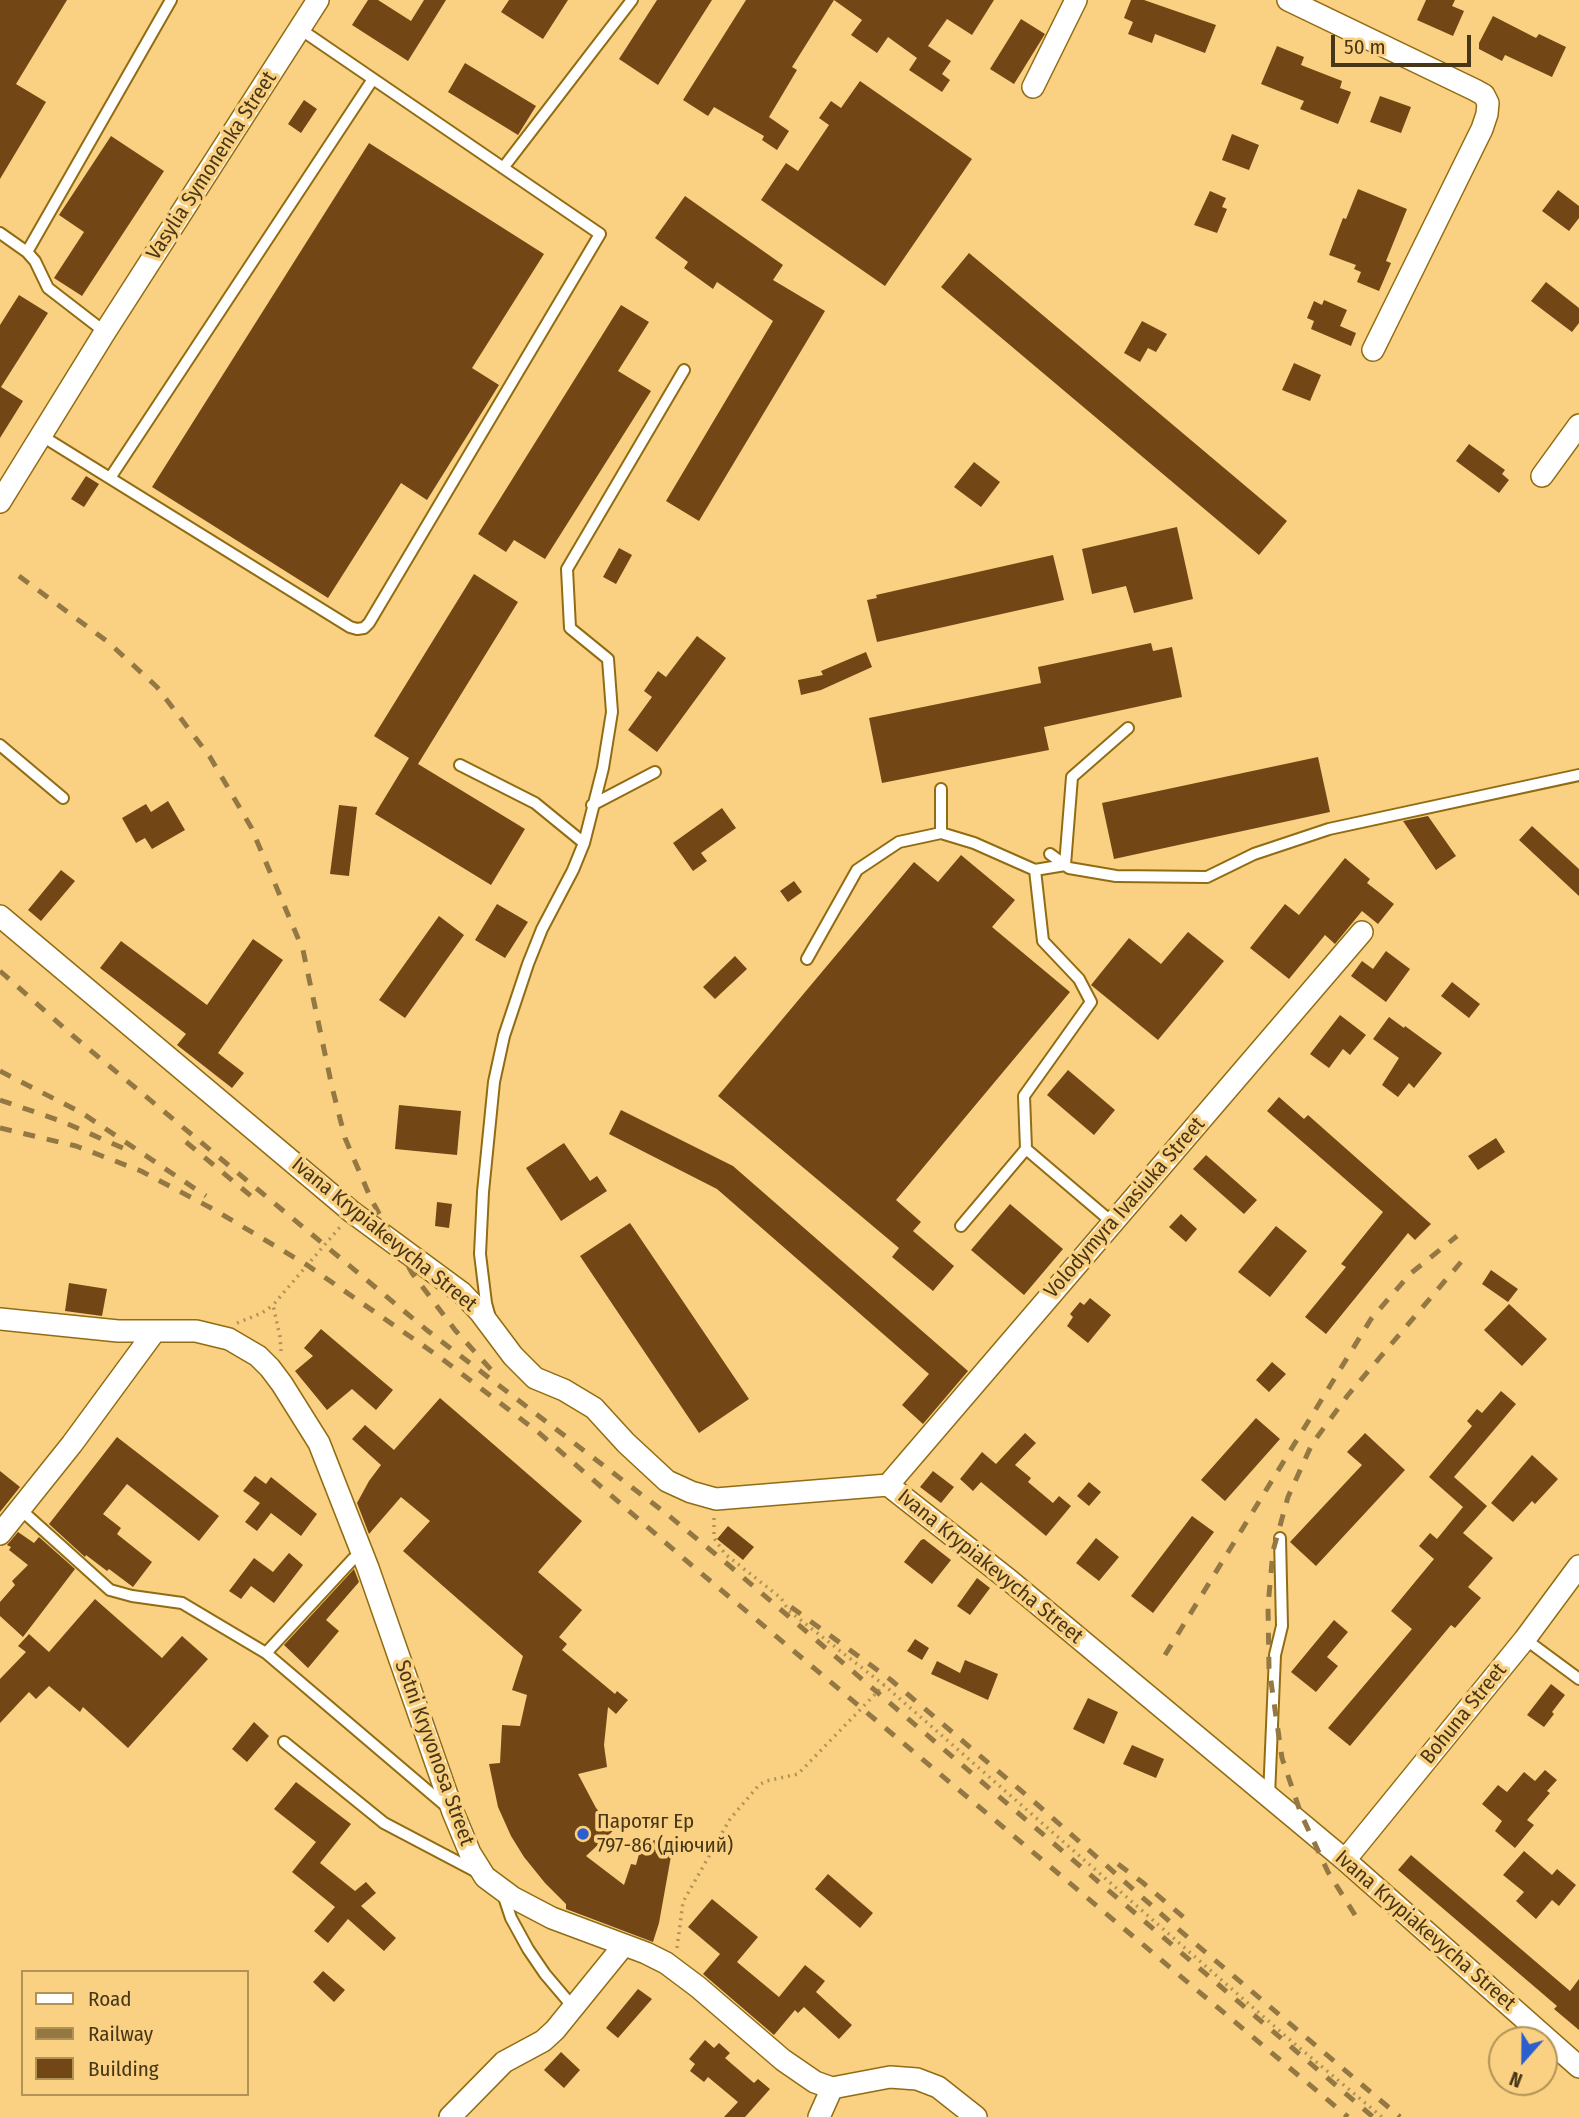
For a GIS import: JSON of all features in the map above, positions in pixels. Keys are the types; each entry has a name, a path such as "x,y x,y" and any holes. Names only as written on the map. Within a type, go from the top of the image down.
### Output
{"street":[{"name":"Vasylia Symonenka Street","path":"0,502 105,332 318,0"},
{"path":"1033,87 1076,0"},
{"path":"1288,0 1475,90 1483,95 1488,103 1488,114 1482,130 1373,351"},
{"path":"1542,476 1579,425"},
{"name":"Ivana Krypiakevycha Street","path":"0,916 352,1212 462,1293 513,1356 535,1378 594,1408 626,1443 667,1481 716,1499 888,1485 1009,1580 1345,1860 1579,2067"},
{"name":"Volodymyra Ivasiuka Street","path":"888,1485 1362,932"},
{"name":"Sotni Kryvonosa Street","path":"0,1319 118,1331 197,1331 229,1339 258,1356 282,1384 319,1443 362,1552 453,1812 470,1853 485,1877 502,1891 552,1917 657,1958 680,1973 783,2060 806,2077 832,2088"},
{"path":"0,1534 72,1444 155,1331"},
{"name":"Bohuna Street","path":"1345,1860 1525,1639 1579,1566"},
{"path":"450,2117 504,2062 542,2041 555,2030 624,1945"},
{"path":"819,2117 832,2088 890,2077 917,2079 938,2087 976,2117"}],"lane":[{"path":"27,252 171,0"},
{"path":"503,168 632,0"},
{"path":"42,436 350,627 363,628 369,623 600,234 300,29"},
{"path":"110,478 373,79"},
{"path":"0,233 27,252 39,267 48,288 105,332"},
{"path":"495,1331 486,1303 480,1254 484,1178 494,1083 504,1036 528,964 542,929 584,844 603,768 612,712 608,659 570,628 566,569 684,370"},
{"path":"1064,865 1072,777 1128,728"},
{"path":"0,745 63,798"},
{"path":"460,765 535,803 584,844"},
{"path":"592,805 655,772"},
{"path":"1050,854 1069,868 1116,876 1207,877 1254,854 1329,829 1579,775"},
{"path":"941,789 941,832"},
{"path":"807,958 858,870 899,842 941,832 974,843 1035,870 1064,865"},
{"path":"961,1226 1026,1149 1024,1096 1090,1002 1079,979 1043,941 1035,870"},
{"path":"1026,1149 1113,1223"},
{"path":"20,1510 110,1590 182,1603 266,1653 453,1812"},
{"path":"1269,1799 1275,1655 1282,1626 1280,1538"},
{"path":"266,1653 362,1552"},
{"path":"1525,1639 1579,1679"},
{"path":"284,1742 384,1823 485,1877"},
{"path":"502,1891 511,1919 528,1949 573,2007"}],"path":[{"path":"282,1384 280,1337 273,1305 352,1212"},
{"path":"716,1499 714,1538 725,1554 781,1598 789,1611 884,1685 1382,2117"},
{"path":"680,1973 676,1950 683,1902 730,1819 759,1785 798,1774 884,1685"}],"building":[{"path":"0,0 67,0 16,84 46,102 0,179"},
{"path":"368,0 378,0 411,21 424,0 446,0 408,61 352,25"},
{"path":"509,0 568,0 543,39 501,12"},
{"path":"657,0 712,0 658,85 619,59"},
{"path":"746,0 834,0 792,67 797,70 769,117 789,131 777,150 762,140 764,136 714,107 708,116 683,100"},
{"path":"834,0 994,0 972,35 947,19 928,46 951,61 942,74 950,80 942,92 909,70 917,58 888,37 877,53 851,35 862,20"},
{"path":"1131,0 1144,0 1216,25 1205,53 1155,34 1152,43 1128,34 1133,22 1124,18"},
{"path":"1426,0 1455,0 1452,6 1464,11 1453,36 1417,20"},
{"path":"1493,16 1536,38 1539,34 1566,47 1552,77 1505,55 1502,61 1479,49 1479,43"},
{"path":"1021,19 1045,34 1014,84 990,69"},
{"path":"1277,46 1304,57 1301,65 1342,81 1340,88 1351,92 1338,124 1300,109 1304,101 1261,84"},
{"path":"465,63 536,106 518,135 448,92"},
{"path":"860,81 972,159 885,286 761,200 786,163 798,171 829,125 819,118 831,101 841,108"},
{"path":"1380,96 1411,107 1401,133 1370,122"},
{"path":"304,100 317,109 301,133 288,124"},
{"path":"1232,134 1259,145 1249,170 1222,160"},
{"path":"111,136 164,171 82,296 54,278 84,232 59,215"},
{"path":"369,143 544,254 472,368 499,385 427,500 401,483 328,598 152,487"},
{"path":"1358,189 1407,209 1386,261 1391,263 1379,291 1357,282 1361,272 1354,269 1356,265 1329,255"},
{"path":"1558,190 1579,206 1579,218 1569,231 1542,211"},
{"path":"1210,191 1226,198 1222,207 1227,209 1217,233 1194,225"},
{"path":"685,196 783,265 773,280 825,311 699,521 666,501 773,321 717,282 713,289 684,268 688,262 655,238"},
{"path":"969,253 1287,521 1259,555 941,287"},
{"path":"1546,282 1579,308 1579,323 1572,332 1531,301"},
{"path":"19,295 48,313 1,387 23,401 0,438 0,325"},
{"path":"1324,300 1347,310 1340,326 1356,333 1351,346 1311,329 1314,321 1307,318 1314,301 1322,305"},
{"path":"621,305 649,322 618,371 651,391 545,559 514,540 506,552 478,534"},
{"path":"1142,321 1167,334 1156,352 1148,348 1140,362 1124,353"},
{"path":"1294,363 1321,375 1310,401 1282,390"},
{"path":"1469,444 1505,470 1502,474 1509,480 1499,493 1456,461"},
{"path":"974,462 1000,482 981,507 954,487"},
{"path":"86,476 99,484 84,507 71,499"},
{"path":"1177,527 1193,599 1134,613 1126,586 1092,594 1082,549"},
{"path":"619,548 632,555 616,584 603,577"},
{"path":"1053,555 1064,600 877,642 867,600 877,598 876,595"},
{"path":"474,574 518,602 418,764 525,829 491,885 375,814 409,758 374,736"},
{"path":"697,636 726,658 657,752 628,730 652,697 644,691 658,671 666,677"},
{"path":"1151,643 1153,651 1172,647 1182,697 1044,727 1049,750 882,783 869,718 1041,683 1038,667"},
{"path":"866,652 872,667 821,690 801,695 798,680 823,675 821,671"},
{"path":"1318,757 1330,812 1114,859 1102,803"},
{"path":"168,801 185,830 152,849 145,838 136,843 122,818 146,804 151,812"},
{"path":"339,805 357,807 349,876 330,874"},
{"path":"722,808 736,828 701,853 707,861 693,871 673,843"},
{"path":"1428,816 1456,856 1436,870 1403,821"},
{"path":"1532,826 1579,869 1579,896 1519,840"},
{"path":"961,855 1015,900 992,927 1070,992 896,1200 921,1222 913,1231 954,1266 933,1291 892,1257 899,1248 718,1096 914,862 938,882"},
{"path":"1345,858 1370,879 1367,883 1394,904 1378,924 1362,911 1335,944 1325,935 1289,979 1250,948 1285,904 1299,915"},
{"path":"61,870 75,881 41,921 28,910"},
{"path":"794,881 802,892 788,902 780,891"},
{"path":"497,904 528,922 505,958 475,940"},
{"path":"439,916 464,935 405,1018 379,1000"},
{"path":"1188,932 1224,961 1158,1040 1091,985 1129,938 1161,964"},
{"path":"253,939 283,960 218,1053 244,1073 232,1088 177,1045 186,1034 100,968 121,941 207,1005"},
{"path":"1386,951 1410,969 1386,1002 1351,976 1362,961 1373,969"},
{"path":"735,956 747,969 715,999 703,987"},
{"path":"1452,982 1480,1004 1469,1018 1441,996"},
{"path":"1340,1015 1366,1035 1350,1055 1343,1049 1329,1068 1310,1054"},
{"path":"1389,1017 1442,1053 1414,1088 1409,1083 1398,1097 1382,1085 1399,1058 1373,1039"},
{"path":"1068,1070 1115,1110 1094,1135 1047,1095"},
{"path":"1279,1097 1304,1119 1308,1115 1431,1224 1415,1240 1408,1233 1326,1334 1305,1317 1346,1267 1341,1264 1383,1212 1267,1111"},
{"path":"399,1105 461,1111 457,1155 395,1149"},
{"path":"621,1110 733,1166 968,1371 923,1424 902,1405 929,1374 717,1189 609,1134"},
{"path":"1496,1138 1505,1152 1478,1170 1468,1156"},
{"path":"564,1143 590,1181 597,1176 607,1191 561,1221 526,1168"},
{"path":"1206,1155 1257,1200 1244,1214 1193,1169"},
{"path":"437,1202 452,1204 449,1228 435,1226"},
{"path":"1010,1204 1063,1249 1024,1295 971,1250"},
{"path":"1181,1214 1197,1229 1186,1242 1169,1227"},
{"path":"630,1223 749,1399 699,1433 580,1256"},
{"path":"1276,1226 1307,1251 1270,1297 1238,1272"},
{"path":"1491,1270 1518,1289 1508,1302 1482,1284"},
{"path":"69,1283 107,1289 102,1316 65,1311"},
{"path":"1090,1298 1111,1315 1088,1343 1067,1326 1073,1317 1070,1314 1080,1302 1084,1305"},
{"path":"1509,1304 1547,1339 1522,1366 1484,1330"},
{"path":"321,1329 393,1390 376,1410 352,1389 327,1410 295,1371 313,1356 304,1348"},
{"path":"1272,1362 1286,1374 1269,1392 1256,1380"},
{"path":"1501,1391 1516,1404 1454,1477 1487,1506 1463,1533 1493,1558 1468,1587 1481,1598 1455,1628 1451,1625 1350,1746 1328,1728 1412,1629 1391,1611 1434,1559 1419,1546 1430,1533 1437,1539 1463,1507 1429,1477 1472,1426 1467,1421 1477,1409 1482,1413"},
{"path":"440,1398 582,1521 538,1572 582,1610 559,1637 567,1644 562,1650 615,1694 617,1691 628,1700 616,1714 608,1707 604,1745 607,1767 578,1774 596,1808 615,1829 586,1856 624,1885 631,1864 636,1865 642,1843 649,1845 650,1839 673,1845 653,1942 566,1909 566,1904 545,1883 511,1836 498,1807 489,1764 500,1763 502,1725 520,1726 527,1695 512,1690 523,1656 403,1551 430,1521 401,1497 369,1534 357,1503 381,1465 352,1439 365,1425 394,1450"},
{"path":"1256,1418 1280,1439 1225,1501 1201,1480"},
{"path":"1025,1433 1036,1443 1015,1465 1031,1478 1028,1482 1053,1503 1059,1496 1071,1506 1046,1536 981,1482 973,1491 960,1479 982,1452 996,1464"},
{"path":"1365,1433 1405,1470 1316,1566 1290,1542 1362,1465 1347,1452"},
{"path":"117,1437 219,1516 199,1541 127,1484 103,1514 121,1528 117,1534 152,1562 133,1587 109,1569 107,1571 86,1555 85,1557 49,1524"},
{"path":"1532,1455 1558,1479 1535,1504 1532,1501 1513,1522 1491,1503"},
{"path":"0,1471 20,1487 0,1512"},
{"path":"933,1471 954,1487 941,1503 920,1487"},
{"path":"255,1476 266,1484 271,1477 317,1514 301,1536 271,1513 257,1531 245,1522 260,1503 243,1491"},
{"path":"1089,1482 1101,1492 1089,1506 1077,1496"},
{"path":"1192,1516 1214,1532 1153,1613 1131,1596"},
{"path":"728,1526 754,1547 743,1560 717,1539"},
{"path":"18,1532 34,1543 39,1537 75,1569 23,1637 0,1616 0,1602 15,1585 12,1581 28,1565 9,1550 11,1547 7,1545"},
{"path":"1096,1538 1119,1557 1099,1581 1076,1563"},
{"path":"924,1539 951,1560 932,1584 904,1562"},
{"path":"289,1553 303,1565 274,1603 251,1586 241,1599 229,1591 254,1558 273,1572"},
{"path":"354,1569 359,1582 326,1620 339,1631 308,1668 284,1645"},
{"path":"977,1578 990,1588 970,1615 957,1606"},
{"path":"95,1599 162,1658 182,1636 208,1659 128,1748 83,1707 80,1712 49,1686 36,1699 29,1692 0,1723 0,1679 26,1652 18,1646 29,1634 49,1652"},
{"path":"1334,1620 1348,1632 1327,1657 1338,1666 1316,1692 1291,1672"},
{"path":"915,1639 929,1648 922,1660 907,1651"},
{"path":"965,1660 998,1674 988,1700 931,1674 937,1661 960,1673"},
{"path":"1551,1684 1565,1695 1544,1727 1527,1715"},
{"path":"1088,1698 1118,1712 1104,1744 1073,1729"},
{"path":"254,1722 269,1736 247,1762 232,1749"},
{"path":"1132,1745 1164,1759 1156,1778 1123,1764"},
{"path":"1545,1770 1557,1780 1547,1791 1550,1793 1527,1820 1534,1825 1515,1848 1495,1831 1502,1821 1482,1804 1498,1785 1507,1792 1524,1772 1535,1781"},
{"path":"296,1782 351,1824 320,1863 355,1891 366,1882 376,1893 361,1906 396,1938 384,1951 348,1919 328,1943 314,1931 335,1907 292,1872 316,1842 274,1809"},
{"path":"1524,1851 1552,1875 1557,1869 1576,1885 1559,1906 1552,1900 1536,1919 1516,1901 1524,1892 1503,1875"},
{"path":"1411,1855 1570,1991 1579,1979 1579,2030 1554,2009 1557,2006 1398,1870"},
{"path":"828,1874 873,1913 860,1928 815,1889"},
{"path":"712,1899 758,1937 737,1962 779,1997 805,1965 825,1981 816,1992 852,2025 839,2039 804,2007 798,2013 795,2010 774,2035 703,1974 720,1954 688,1927"},
{"path":"323,1971 345,1990 334,2002 313,1982"},
{"path":"638,1989 652,1999 618,2038 606,2028"},
{"path":"705,2040 714,2048 719,2043 730,2053 725,2058 754,2083 758,2079 770,2089 745,2117 724,2117 738,2102 708,2077 704,2082 690,2071 695,2064 689,2059"},
{"path":"561,2052 580,2070 564,2088 544,2070"}],"railway":[{"path":"19,576 108,642 157,687 210,757 251,827 303,950 345,1138 371,1199 412,1273 455,1330 494,1373"},
{"path":"0,971 72,1035 428,1331 668,1515 731,1567 1373,2117"},
{"path":"0,1071 82,1113 206,1196"},
{"path":"0,1100 61,1121 125,1149"},
{"path":"0,1128 76,1146 141,1171 213,1209 307,1265 441,1358 538,1432 689,1563 1348,2117"},
{"path":"186,1142 251,1196"},
{"path":"1165,1655 1371,1319 1410,1274 1457,1236"},
{"path":"1355,1915 1328,1872 1301,1814 1282,1758 1269,1668 1268,1606 1273,1551 1288,1497 1312,1444 1348,1395 1461,1262"},
{"path":"791,1607 891,1680 1400,2117"},
{"path":"1118,1864 1188,1921"}],"place":[{"name":"Паротяг Ер 797-86 (діючий)","path":"583,1834"}]}
